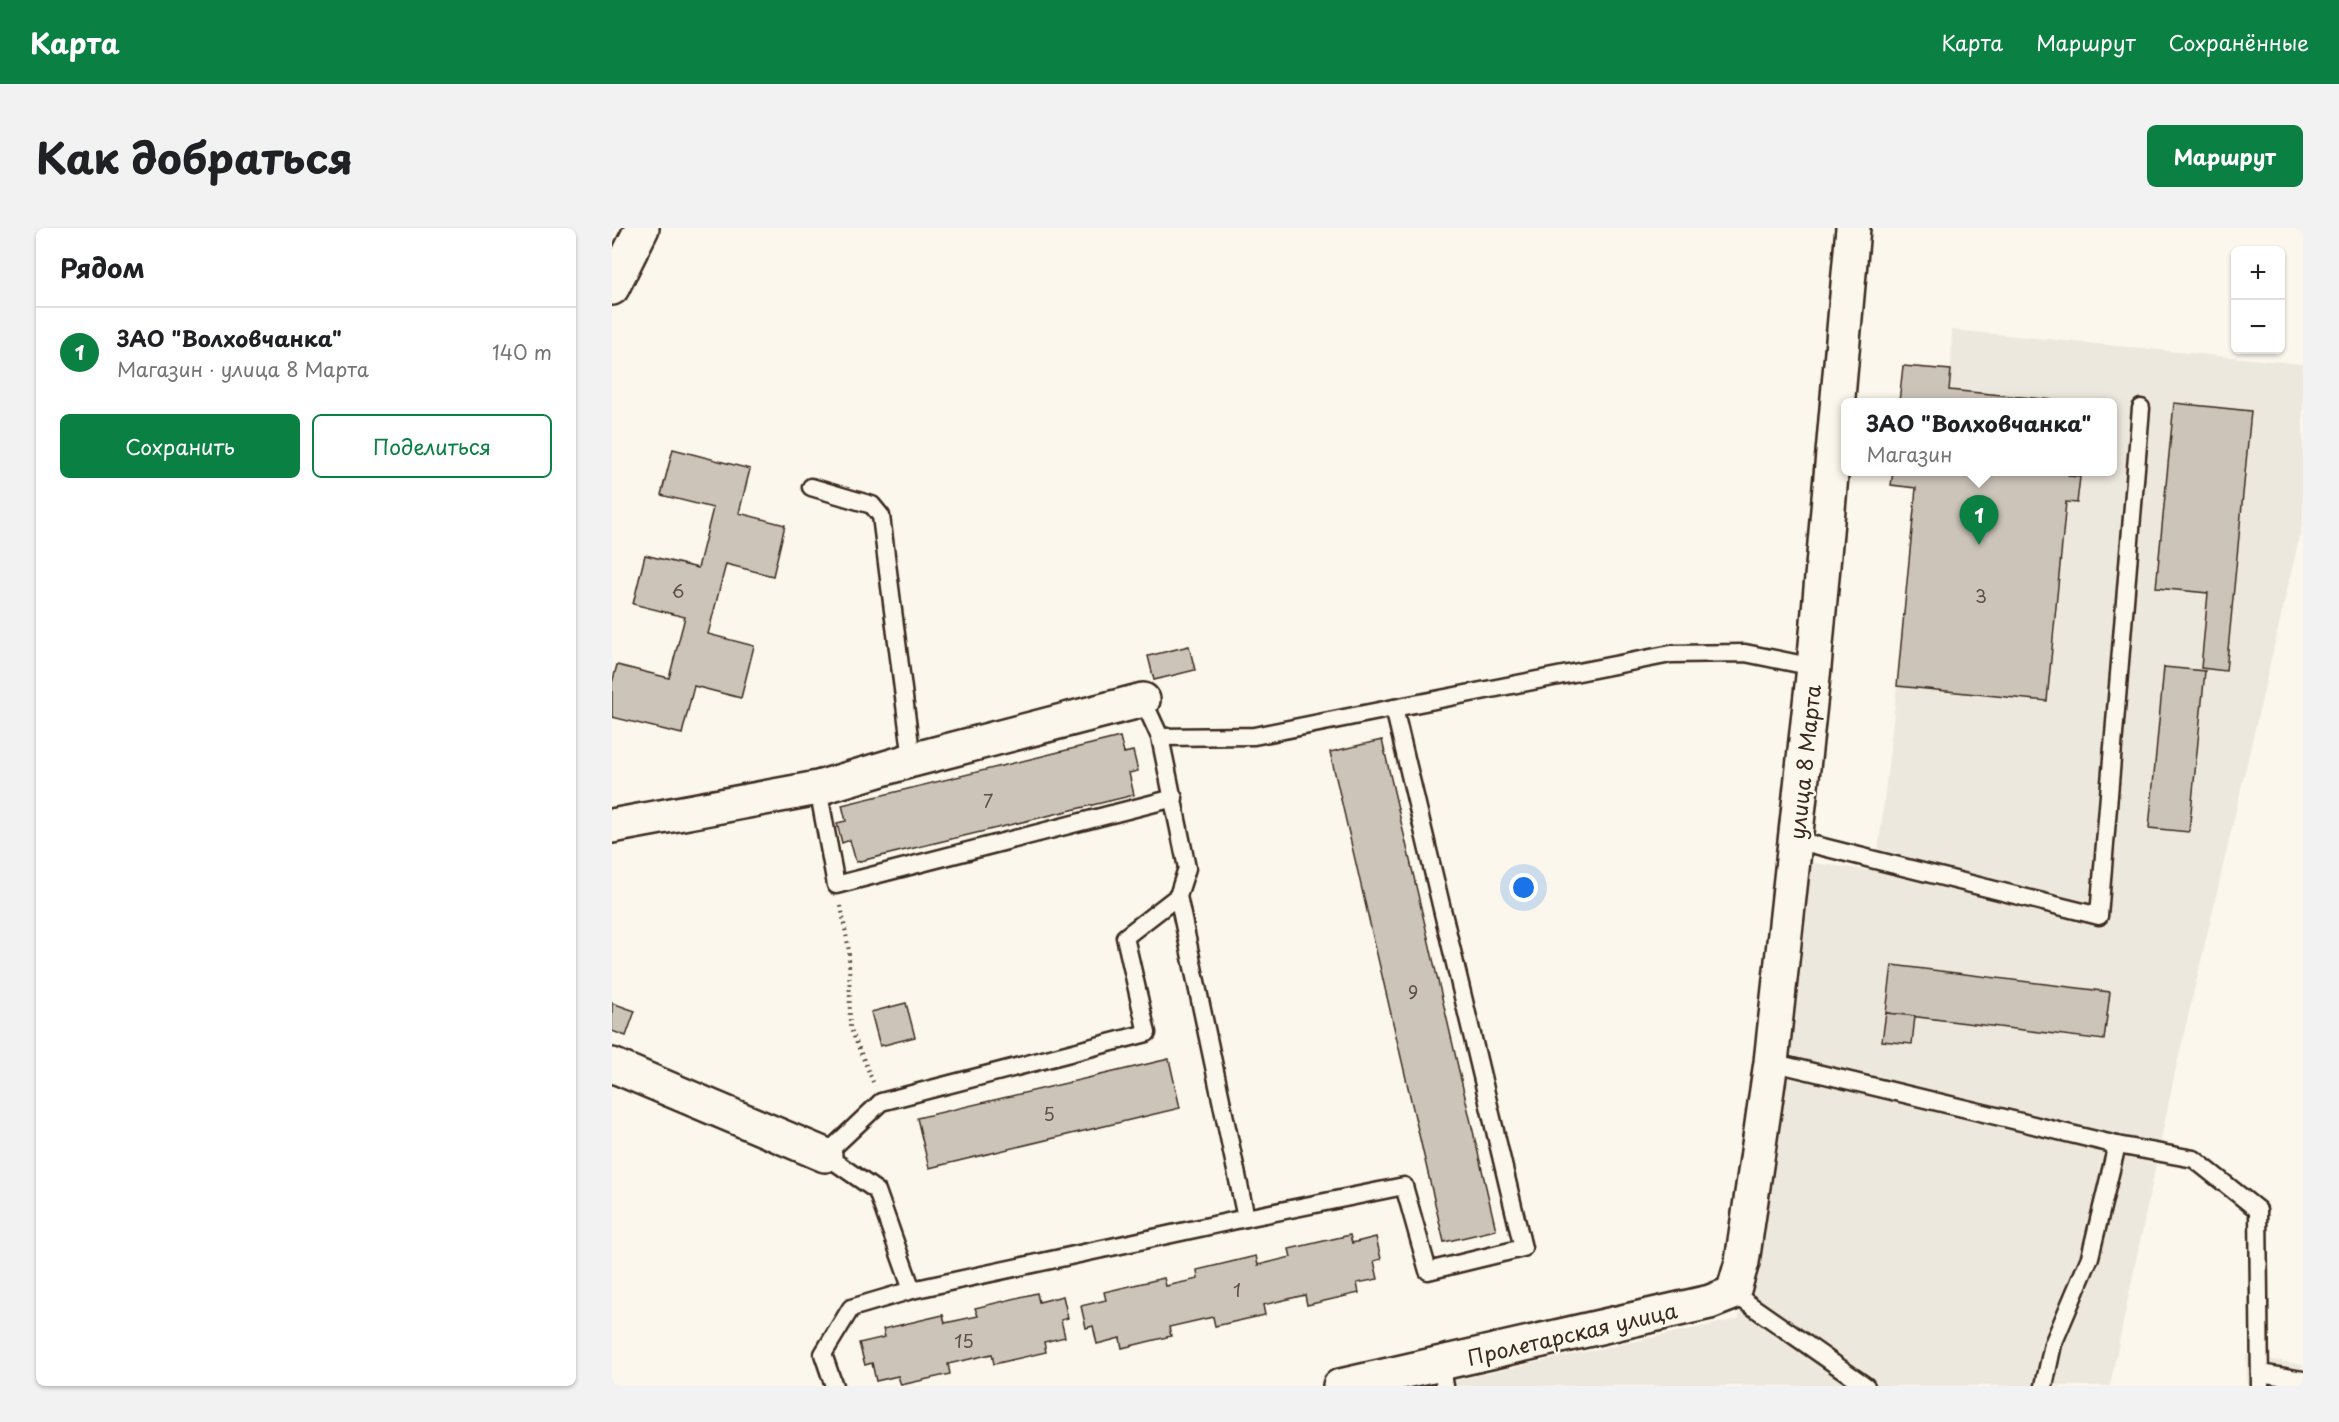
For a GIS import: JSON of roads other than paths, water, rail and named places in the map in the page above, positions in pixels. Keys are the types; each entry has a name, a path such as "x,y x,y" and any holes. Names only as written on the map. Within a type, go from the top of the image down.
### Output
{"street":[{"path":"612,288 642,228"},
{"name":"улица 8 Марта","path":"1733,1293 1742,1262 1770,1062 1814,667 1853,228"},
{"path":"612,826 818,788 912,760 1143,700"},
{"path":"612,1065 825,1155"},
{"name":"Пролетарская улица","path":"1340,1386 1443,1375 1710,1302 1733,1293"}],"lane":[{"path":"1795,840 2099,916 2141,408"},
{"path":"811,487 872,505 881,516 912,760"},
{"path":"1160,737 1254,735 1671,654 1745,653 1814,667"},
{"path":"1143,700 1160,737 1174,798 1187,868 1178,896 1246,1218"},
{"path":"834,1386 823,1354 850,1308 912,1290 1404,1186 1428,1271 1523,1248 1394,708"},
{"path":"818,788 837,885 1174,798"},
{"path":"912,1290 877,1191 825,1155 881,1102 1147,1033 1125,937 1178,896"},
{"path":"1770,1062 2117,1144 2194,1159 2258,1210 2260,1379 2303,1380"},
{"path":"2044,1386 2053,1344 2090,1257 2117,1144"},
{"path":"1733,1293 1866,1386"}],"place":[{"name":"ЗАО \"Волховчанка\"","path":"1979,545"}]}
